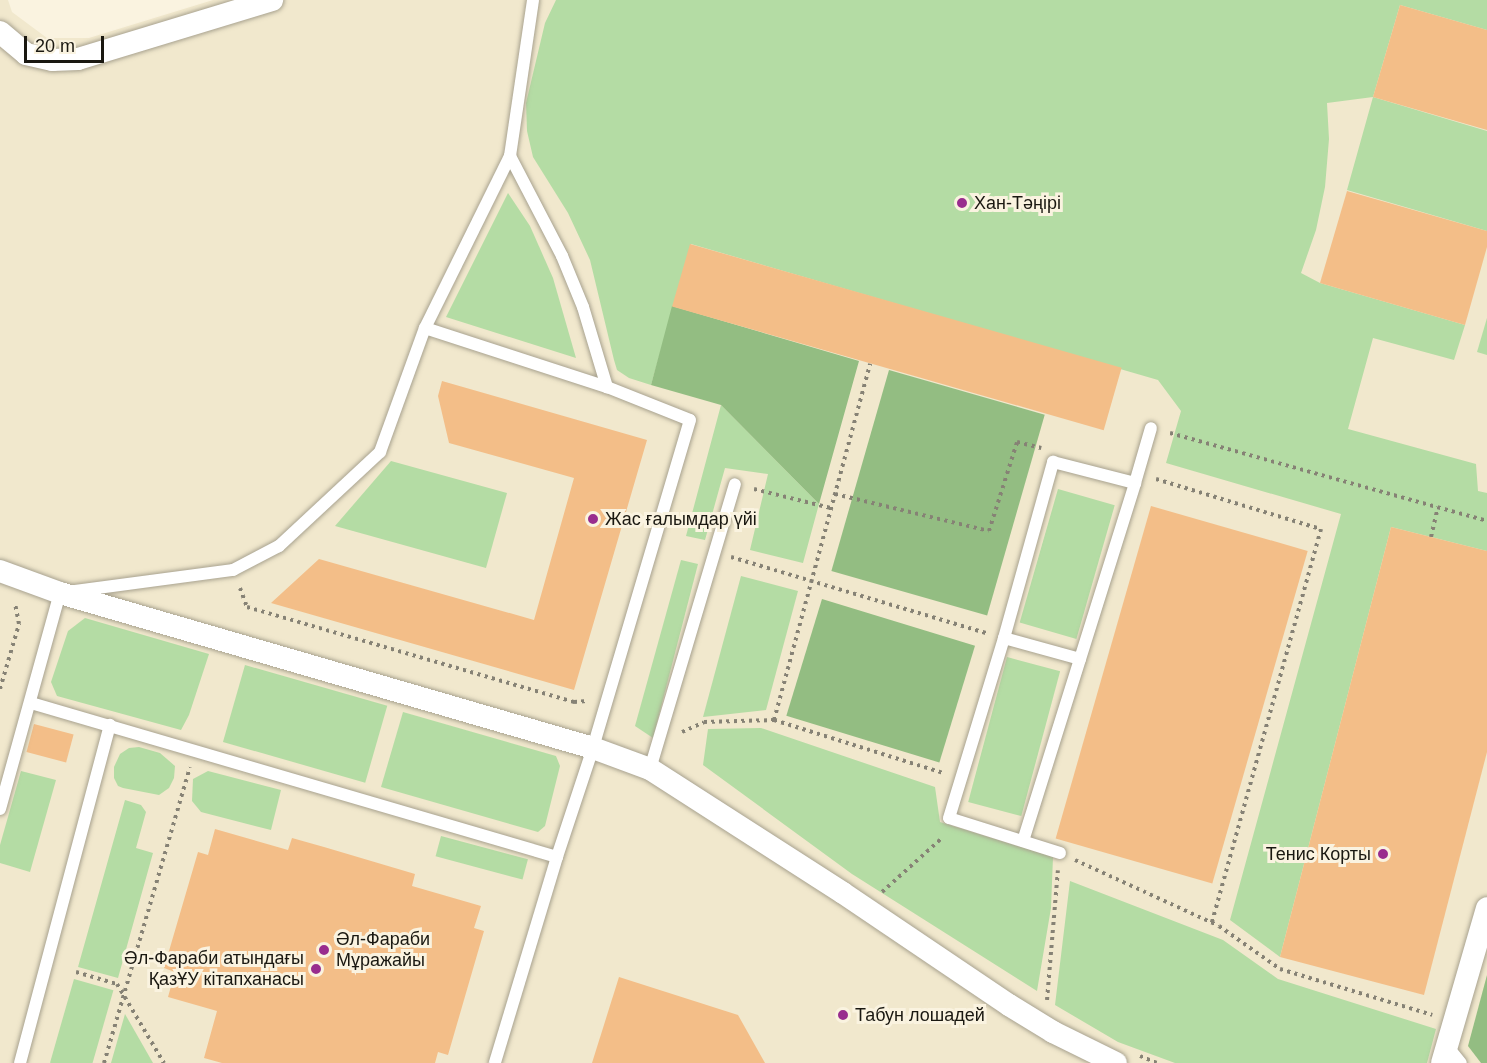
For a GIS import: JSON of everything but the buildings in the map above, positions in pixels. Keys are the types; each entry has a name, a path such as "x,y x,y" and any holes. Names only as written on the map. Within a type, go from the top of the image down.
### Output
{"street":[{"path":"0,33 26,54 51,60 78,59 272,0"},
{"path":"4,572 60,593 594,748 650,769 833,887 1009,1005 1053,1032 1116,1063"},
{"path":"1450,1057 1487,909"}],"lane":[{"path":"0,809 60,593 233,570 279,546 380,452 425,328 510,156 533,0"},
{"path":"510,156 562,256 583,307 607,387"},
{"path":"425,328 607,387 690,420 594,748 557,857 495,1063"},
{"path":"1023,842 1151,428"},
{"path":"1060,853 950,818 1004,638 1053,462 1136,478"},
{"path":"650,769 735,484"},
{"path":"1004,638 1080,659"},
{"path":"31,703 110,724 557,857"},
{"path":"20,1063 110,724"}],"path":[{"path":"774,720 870,364"},
{"path":"1151,428 1487,521"},
{"path":"835,494 989,531 1017,442 1050,451"},
{"path":"1136,478 1321,529 1212,923"},
{"path":"735,484 831,508"},
{"path":"1431,537 1438,507"},
{"path":"716,553 1004,638"},
{"path":"233,570 247,607 574,702 588,701"},
{"path":"0,689 19,624 4,572"},
{"path":"659,742 704,722 774,720 961,778"},
{"path":"104,1063 195,749"},
{"path":"878,896 960,822"},
{"path":"1046,1007 1060,853 1212,923 1280,969 1432,1015 1450,1057"},
{"path":"76,972 117,984 164,1063"}],"shaded area":[{"path":"0,0 8,0 12,12 47,38 89,38 213,0 1487,0 1487,1063 0,1063"}],"green space":[{"name":"Хан-Тәңірі","path":"556,0 1487,0 1487,30 1400,5 1373,97 1327,103 1329,139 1325,187 1316,230 1301,273 1320,283 1465,325 1454,360 1373,338 1348,429 1476,464 1478,491 1487,493 1487,551 1391,527 1280,957 1230,920 1341,514 1166,463 1181,411 1158,380 691,244 651,385 629,378 617,370 590,260 568,213 533,157 527,131 526,103 545,23"},
{"path":"1373,97 1487,131 1487,231 1347,190"},
{"path":"508,193 530,226 553,278 576,358 446,317"},
{"path":"672,306 859,361 819,504 721,405 651,385"},
{"path":"1487,318 1487,355 1477,352"},
{"path":"889,370 1045,415 987,616 831,571"},
{"path":"721,405 819,504 803,563 750,550 768,474 725,468 705,540 686,536"},
{"path":"391,461 507,493 486,568 335,526"},
{"path":"1058,489 1115,505 1076,639 1020,623"},
{"path":"681,560 698,564 653,738 635,726"},
{"path":"741,576 798,591 766,710 703,717"},
{"path":"822,599 975,646 939,762 786,716"},
{"path":"85,618 209,654 189,715 181,730 57,696 51,682 68,631"},
{"path":"1007,657 1060,671 1021,816 968,802"},
{"path":"245,665 387,706 365,783 223,742"},
{"path":"403,712 556,756 560,766 545,826 538,832 381,787"},
{"path":"761,728 935,787 940,822 1053,857 1051,908 1037,991 852,874 703,765 708,729"},
{"path":"139,747 160,753 175,766 174,778 169,788 159,795 123,788 118,786 114,778 114,767 120,754 129,748"},
{"path":"21,771 56,780 30,872 0,863 0,845"},
{"path":"208,771 281,790 271,830 201,812 192,801 193,779"},
{"path":"125,800 141,805 146,812 136,848 153,853 118,978 78,967"},
{"path":"441,836 528,859 522,880 436,856"},
{"path":"1070,881 1223,940 1278,979 1436,1029 1427,1063 1175,1063 1118,1042 1055,1005"},
{"path":"1487,975 1487,1063 1481,1063 1468,1046"},
{"path":"74,979 113,990 93,1063 50,1063"},
{"path":"125,1014 153,1063 111,1063"}],"place":[{"name":"Хан-Тәңірі","path":"962,203"},
{"name":"Жас ғалымдар үйі","path":"593,519"},
{"name":"Тенис Корты","path":"1383,854"},
{"name":"Әл-Фараби Мұражайы","path":"324,950"},
{"name":"Әл-Фараби атындағы ҚазҰУ кітапханасы","path":"316,969"},
{"name":"Табун лошадей","path":"843,1015"}]}
